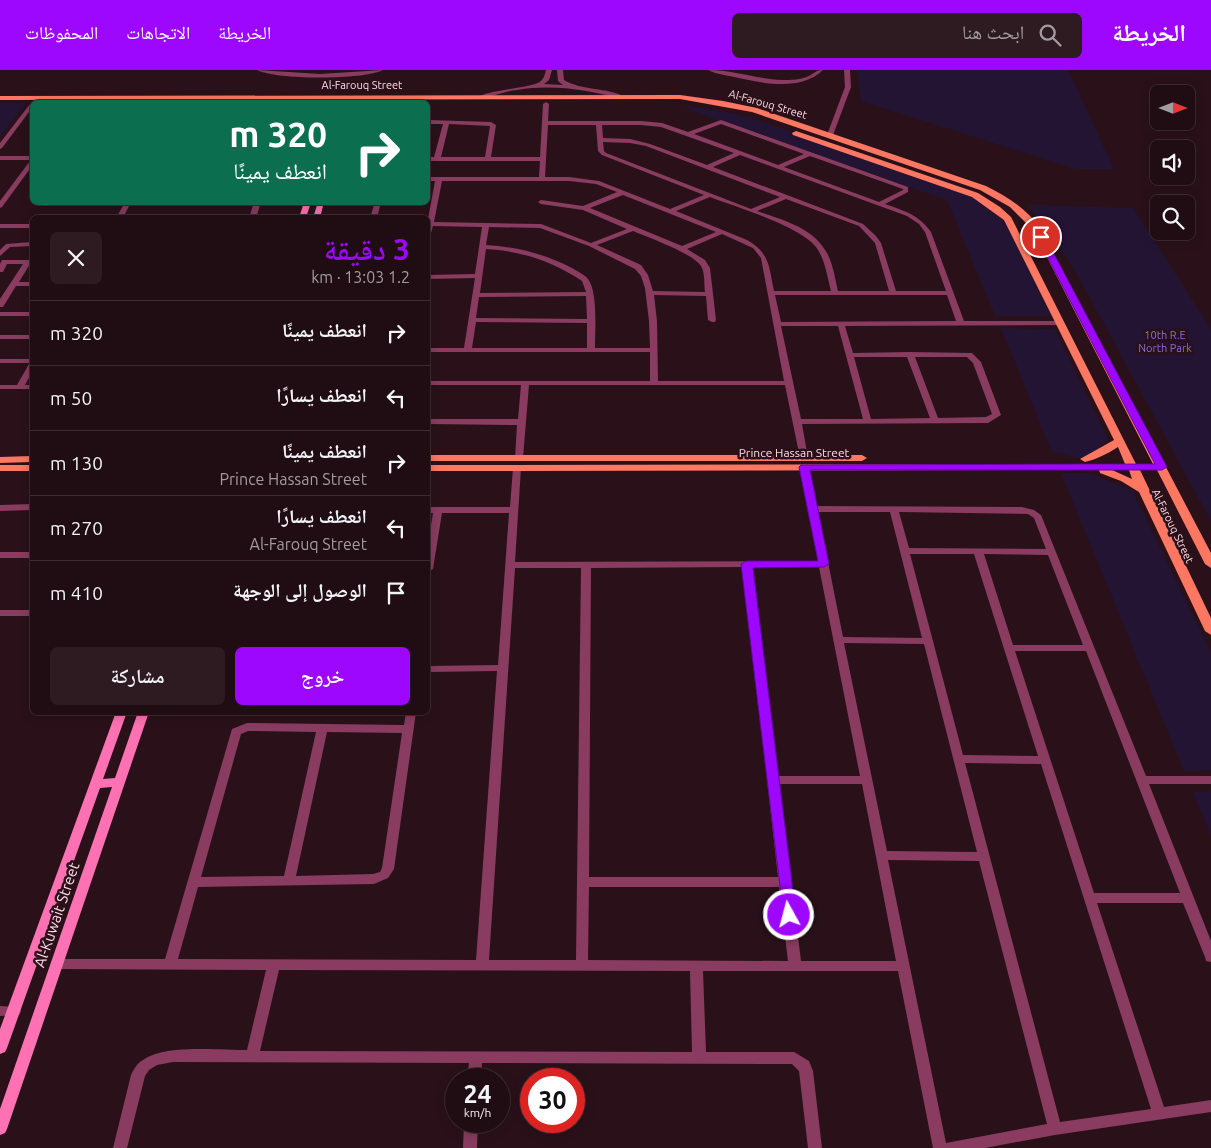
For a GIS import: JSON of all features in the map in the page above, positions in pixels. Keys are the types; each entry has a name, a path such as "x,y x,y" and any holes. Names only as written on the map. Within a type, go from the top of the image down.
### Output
{"main road":[{"name":"Al-Farouq Street","path":"0,98 357,100 483,96 680,97 723,103 830,135 983,188 1006,199 1026,215 1046,245 1211,564"},
{"path":"0,103 30,104"},
{"name":"Al-Farouq Street","path":"430,104 664,104 723,110 762,121 975,195 997,209 1008,219 1120,441 1211,632"},
{"path":"1084,463 1120,441"},
{"name":"Prince Hassan Street","path":"430,458 518,463 1159,463"},
{"path":"0,460 30,459"},
{"name":"Prince Hassan Street","path":"430,468 518,463"},
{"path":"1084,463 1116,474 1142,490"},
{"path":"0,468 30,468"},
{"name":"Al-Kuwait Street","path":"0,1048 7,1011 96,784 121,715"},
{"name":"Al-Kuwait Street","path":"0,1129 143,715"},
{"path":"96,784 120,782"}],"street":[{"path":"260,70 301,76 341,75 380,70"},
{"path":"536,86 546,80 549,70"},
{"path":"560,70 561,81 570,86"},
{"path":"711,70 765,80 782,81 810,77 820,70"},
{"path":"830,135 848,87 847,70"},
{"path":"483,96 536,86 570,86 622,97"},
{"path":"542,179 546,104"},
{"path":"0,136 30,105"},
{"path":"0,147 30,105"},
{"path":"430,122 489,123 493,125 488,159"},
{"path":"437,159 446,122"},
{"path":"689,134 721,122 906,188 906,191 880,204"},
{"path":"545,123 655,124 689,134 908,215 925,228 962,323"},
{"path":"599,123 601,151 604,154 793,227 813,238 825,254 835,293"},
{"path":"600,140 638,142 849,220 868,230 878,243 893,293"},
{"path":"708,167 740,153"},
{"path":"779,167 811,153"},
{"path":"0,158 30,160"},
{"path":"430,159 543,159"},
{"path":"0,206 30,163"},
{"path":"430,179 583,180 603,184 745,241 761,252 772,293 940,1148"},
{"path":"439,179 431,201 430,224 541,226 628,261 644,272 651,293 654,383"},
{"path":"584,208 623,192"},
{"path":"671,211 710,196"},
{"path":"751,211 787,196"},
{"path":"541,202 584,208 682,249 702,262 706,268 712,320"},
{"path":"0,220 30,220"},
{"path":"468,349 486,224"},
{"path":"0,226 30,226"},
{"path":"592,245 632,229"},
{"path":"682,249 721,232"},
{"path":"0,254 8,244 30,244"},
{"path":"483,247 517,250 537,256 579,276 589,286 591,350"},
{"path":"0,270 5,262 30,262"},
{"path":"1,301 30,262"},
{"path":"430,277 479,276"},
{"path":"14,284 30,284"},
{"path":"651,293 709,294"},
{"path":"772,293 950,293"},
{"path":"476,295 590,294"},
{"path":"0,314 30,314"},
{"path":"472,320 591,321"},
{"path":"778,324 1060,323"},
{"path":"841,324 868,422"},
{"path":"0,337 30,337"},
{"path":"430,350 652,350"},
{"path":"910,354 935,421"},
{"path":"797,422 988,420 997,416 997,410 975,358 962,354 850,355"},
{"path":"0,361 30,361"},
{"path":"20,387 30,370"},
{"path":"430,383 789,383"},
{"path":"482,964 520,422 525,384"},
{"path":"0,387 30,387"},
{"path":"430,422 520,422"},
{"path":"0,508 30,507"},
{"path":"813,509 1031,512 1038,517 1211,957"},
{"path":"430,510 514,510"},
{"path":"430,557 438,510"},
{"path":"894,510 1055,1129"},
{"path":"905,551 1052,552"},
{"path":"978,552 1159,1114"},
{"path":"0,555 30,555"},
{"path":"582,965 586,564"},
{"path":"747,564 795,965"},
{"path":"510,565 824,564"},
{"path":"0,624 3,613 30,613"},
{"path":"839,640 928,641"},
{"path":"1009,648 1090,648"},
{"path":"430,669 503,668"},
{"path":"193,882 374,880 386,872 411,715"},
{"path":"170,964 236,732 247,727 409,729"},
{"path":"289,880 322,729"},
{"path":"959,759 1045,760"},
{"path":"772,780 867,780"},
{"path":"1141,780 1211,780"},
{"path":"882,855 984,857"},
{"path":"583,882 785,882"},
{"path":"1090,898 1188,898"},
{"path":"57,964 904,966"},
{"path":"252,1056 274,964"},
{"path":"696,965 699,1057"},
{"path":"120,1148 138,1075 149,1062 173,1056 794,1058 804,1065 815,1148"},
{"path":"475,1068 476,1056"},
{"path":"949,1148 1055,1129 1211,1106"},
{"path":"470,1148 471,1133"}],"green space":[{"path":"857,70 1068,70 1114,169 1076,169 861,101"},
{"path":"0,103 27,103 0,136"},
{"path":"680,105 733,113 763,122 975,195 1005,221 1051,316 995,316 947,200 716,120"},
{"name":"10th R.E North Park","path":"1028,205 1133,208 1150,234 1150,240 1154,240 1211,329 1211,521 1073,267"},
{"path":"1001,328 1055,329 1108,440 1085,459 1052,452"},
{"path":"1061,473 1088,473 1132,490 1211,653 1211,770 1184,771"},
{"path":"1211,791 1211,835 1193,792"}],"route":[{"path":"789,915 747,564 824,564 804,467 1162,467 1041,237"}]}
